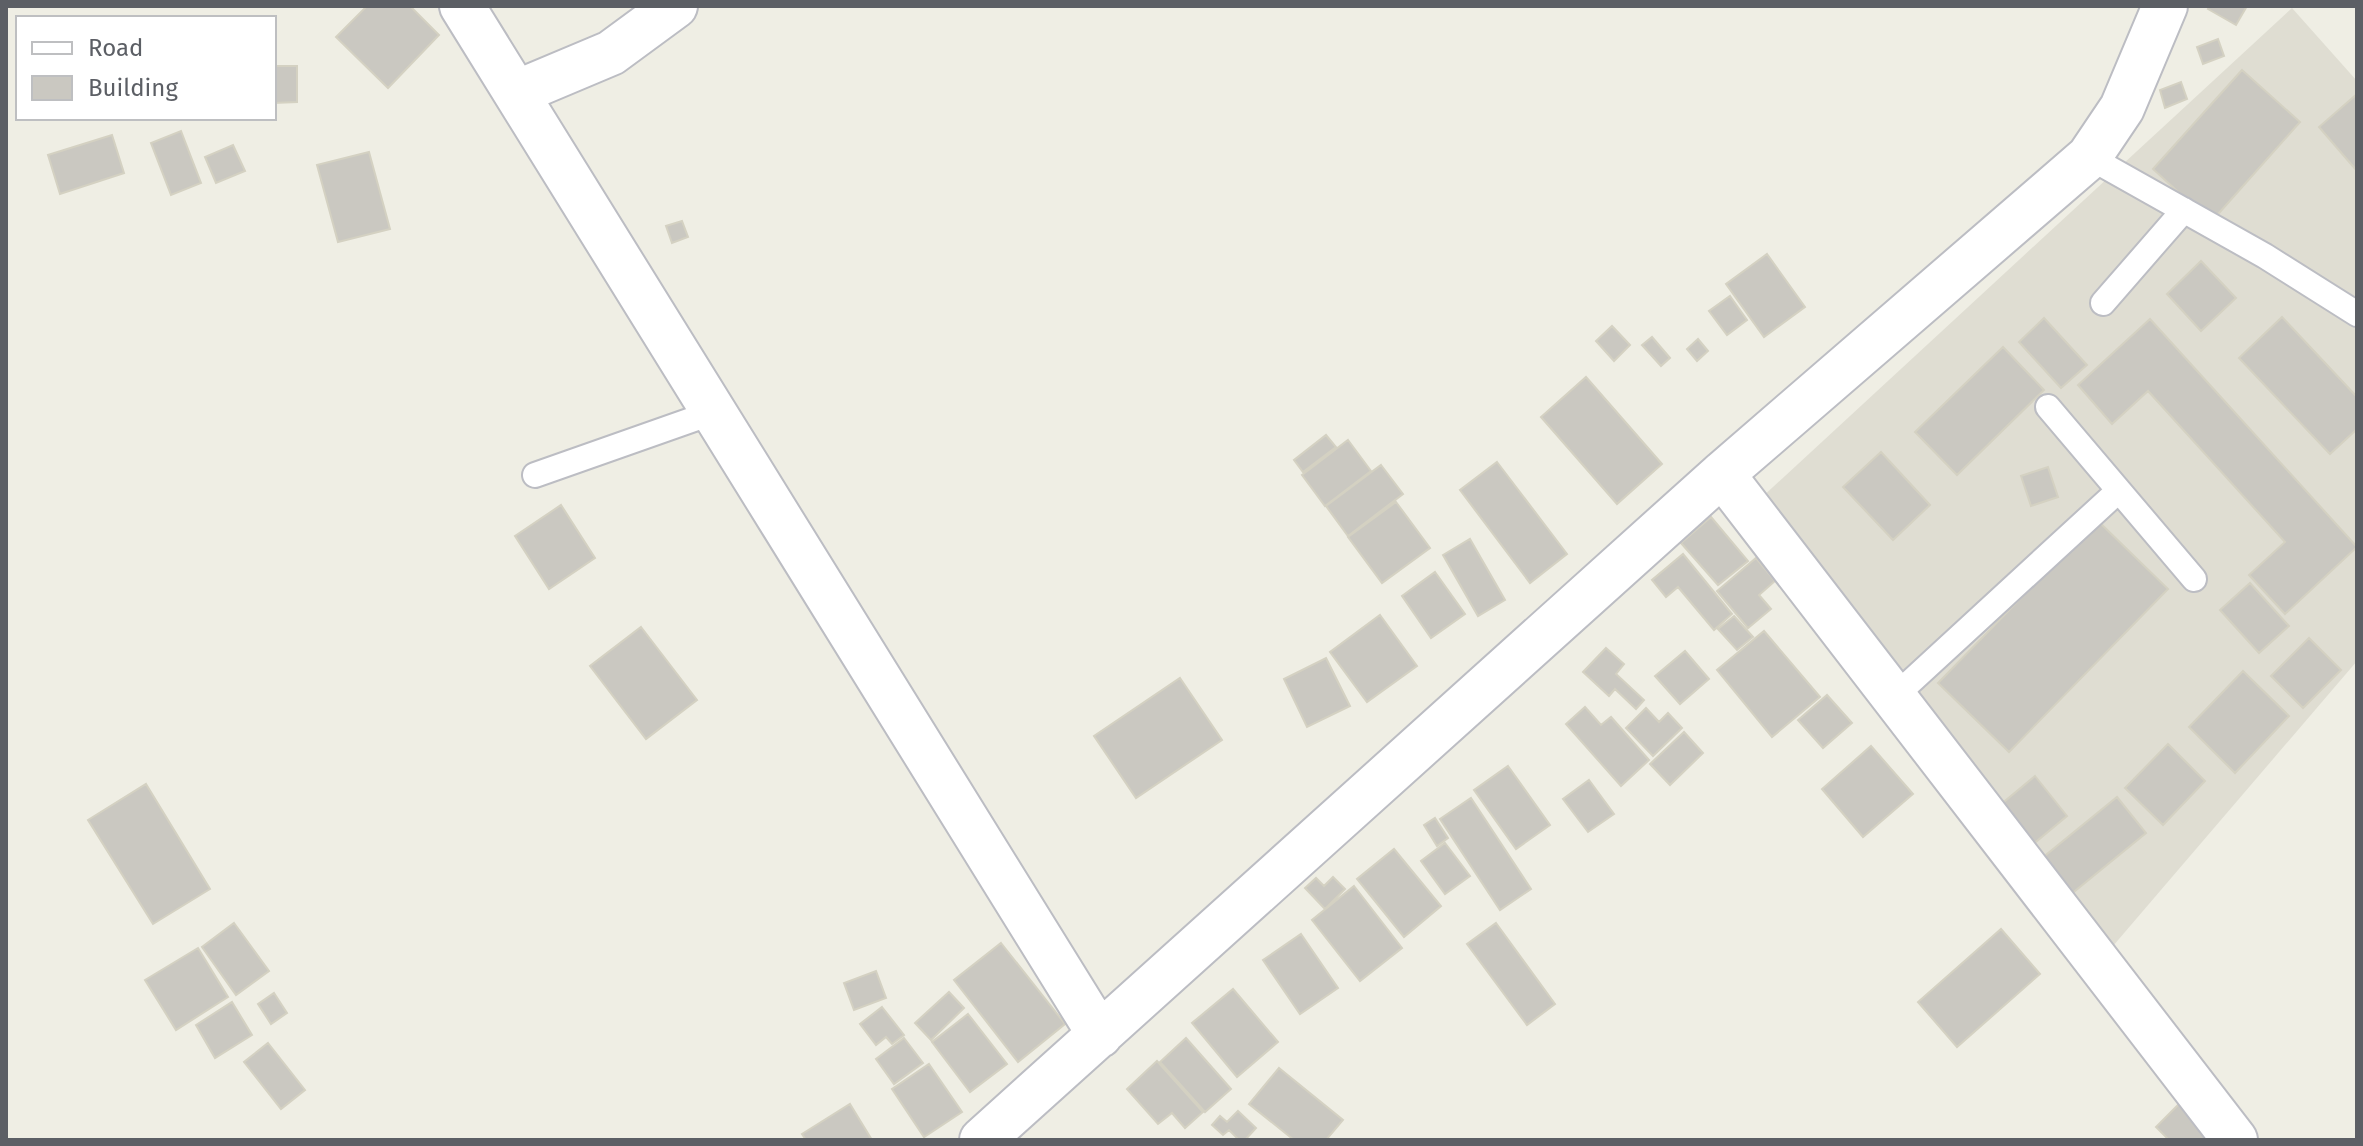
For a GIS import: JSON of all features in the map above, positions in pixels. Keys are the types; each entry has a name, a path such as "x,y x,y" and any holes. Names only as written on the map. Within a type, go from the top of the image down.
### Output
{"street":[{"path":"462,6 1100,1035"},
{"path":"516,93 611,53 675,6"},
{"path":"982,1140 1722,474 2089,157 2122,108 2165,6"},
{"path":"1722,474 2235,1140"}],"lane":[{"path":"2089,157 2265,256 2357,314"},
{"path":"2103,303 2184,210"},
{"path":"2048,407 2117,492 2194,579"},
{"path":"535,475 714,412"},
{"path":"1894,697 2117,492"}],"shaded area":[{"path":"2292,8 2357,81 2357,661 2107,953 1760,499"}],"building":[{"path":"367,6 410,6 439,35 388,88 336,37"},
{"path":"2210,6 2247,6 2236,25 2208,9"},
{"path":"2218,39 2224,56 2203,64 2197,47"},
{"path":"276,66 297,66 297,102 276,103"},
{"path":"2242,70 2300,122 2211,222 2153,169"},
{"path":"2181,82 2187,99 2165,108 2160,90"},
{"path":"2357,94 2357,171 2319,127"},
{"path":"181,131 201,183 171,195 151,143"},
{"path":"112,135 124,173 60,194 48,155"},
{"path":"233,145 245,171 216,183 205,157"},
{"path":"369,152 390,229 338,242 317,165"},
{"path":"682,221 688,237 672,243 666,226"},
{"path":"1767,254 1805,307 1764,337 1726,284"},
{"path":"2201,261 2236,298 2201,331 2167,294"},
{"path":"1730,296 1747,320 1727,335 1709,311"},
{"path":"2282,317 2357,397 2357,429 2330,454 2239,358"},
{"path":"2044,318 2087,365 2061,388 2019,342"},
{"path":"2150,319 2357,547 2285,614 2249,575 2285,542 2148,391 2112,424 2078,385"},
{"path":"1612,326 1630,345 1614,361 1596,341"},
{"path":"1652,337 1670,358 1661,366 1642,345"},
{"path":"1698,339 1708,351 1697,361 1687,349"},
{"path":"2003,347 2044,390 1957,475 1915,432"},
{"path":"1586,377 1662,464 1617,504 1541,417"},
{"path":"1326,435 1336,447 1303,472 1294,460"},
{"path":"1348,440 1371,471 1325,506 1302,475"},
{"path":"1881,452 1930,505 1893,540 1843,487"},
{"path":"1497,462 1567,554 1530,583 1460,490"},
{"path":"1381,465 1403,494 1348,536 1326,506"},
{"path":"2048,467 2058,497 2031,506 2021,476"},
{"path":"1396,502 1430,548 1382,583 1348,537"},
{"path":"561,505 595,558 549,589 515,536"},
{"path":"1711,517 1748,561 1718,585 1681,543"},
{"path":"2097,520 2168,589 2009,752 1938,683"},
{"path":"1470,539 1505,600 1478,616 1443,555"},
{"path":"1683,554 1732,614 1714,630 1678,587 1666,597 1652,580"},
{"path":"1756,558 1775,581 1759,595 1771,609 1748,628 1717,591"},
{"path":"1435,572 1465,614 1431,638 1402,596"},
{"path":"2250,583 2289,626 2259,653 2220,610"},
{"path":"1380,615 1417,666 1367,702 1330,652"},
{"path":"1734,616 1753,637 1737,650 1718,629"},
{"path":"641,627 697,700 646,739 590,666"},
{"path":"1764,631 1820,697 1772,737 1717,670"},
{"path":"2309,638 2341,670 2303,708 2271,676"},
{"path":"1606,648 1624,664 1616,674 1644,700 1636,709 1615,689 1609,696 1583,672"},
{"path":"1685,651 1709,679 1680,704 1655,676"},
{"path":"1326,658 1350,706 1307,727 1284,679"},
{"path":"2243,671 2289,716 2235,773 2189,727"},
{"path":"1180,678 1222,740 1136,798 1094,736"},
{"path":"1827,695 1852,723 1823,748 1798,720"},
{"path":"1585,707 1601,725 1611,717 1649,760 1621,786 1566,724"},
{"path":"1646,708 1659,722 1668,713 1682,728 1653,756 1626,728"},
{"path":"1684,732 1703,753 1670,785 1650,764"},
{"path":"2168,744 2205,781 2163,825 2125,788"},
{"path":"1871,746 1913,794 1863,837 1822,789"},
{"path":"1508,766 1550,825 1516,849 1474,790"},
{"path":"2035,776 2067,816 2031,846 1999,806"},
{"path":"1589,780 1614,814 1588,832 1563,799"},
{"path":"146,784 210,889 153,924 88,820"},
{"path":"2117,797 2146,833 2070,895 2041,859"},
{"path":"1471,798 1531,889 1500,910 1440,819"},
{"path":"1435,818 1448,838 1437,846 1424,825"},
{"path":"1445,843 1470,876 1445,894 1421,861"},
{"path":"1394,849 1441,906 1404,937 1357,879"},
{"path":"1333,877 1345,889 1325,909 1305,888 1316,878 1324,886"},
{"path":"1354,886 1402,948 1360,981 1312,920"},
{"path":"234,923 269,971 236,995 202,947"},
{"path":"1496,923 1555,1004 1527,1025 1467,944"},
{"path":"2001,929 2040,974 1957,1047 1918,1002"},
{"path":"1301,934 1338,988 1300,1014 1263,960"},
{"path":"1001,943 1065,1024 1018,1062 954,980"},
{"path":"198,948 228,997 176,1030 145,980"},
{"path":"876,971 886,998 854,1010 844,983"},
{"path":"1233,989 1278,1042 1237,1077 1192,1023"},
{"path":"949,992 964,1008 931,1040 915,1023"},
{"path":"274,993 287,1013 271,1024 258,1004"},
{"path":"232,1002 252,1035 215,1058 196,1025"},
{"path":"882,1007 904,1035 892,1044 886,1037 876,1045 860,1024"},
{"path":"968,1014 1007,1064 970,1092 932,1042"},
{"path":"904,1038 923,1063 894,1084 876,1059"},
{"path":"1186,1038 1231,1089 1205,1112 1160,1062"},
{"path":"268,1043 305,1090 281,1109 244,1062"},
{"path":"1157,1061 1203,1112 1185,1128 1172,1113 1158,1124 1127,1089"},
{"path":"929,1064 962,1112 924,1137 892,1089"},
{"path":"1279,1068 1343,1120 1326,1140 1294,1140 1249,1104"},
{"path":"2180,1103 2217,1140 2169,1140 2156,1127"},
{"path":"850,1104 872,1140 806,1140 802,1134"},
{"path":"1238,1111 1256,1128 1245,1140 1239,1140 1229,1130 1223,1135 1212,1125 1220,1116 1227,1122"}]}
